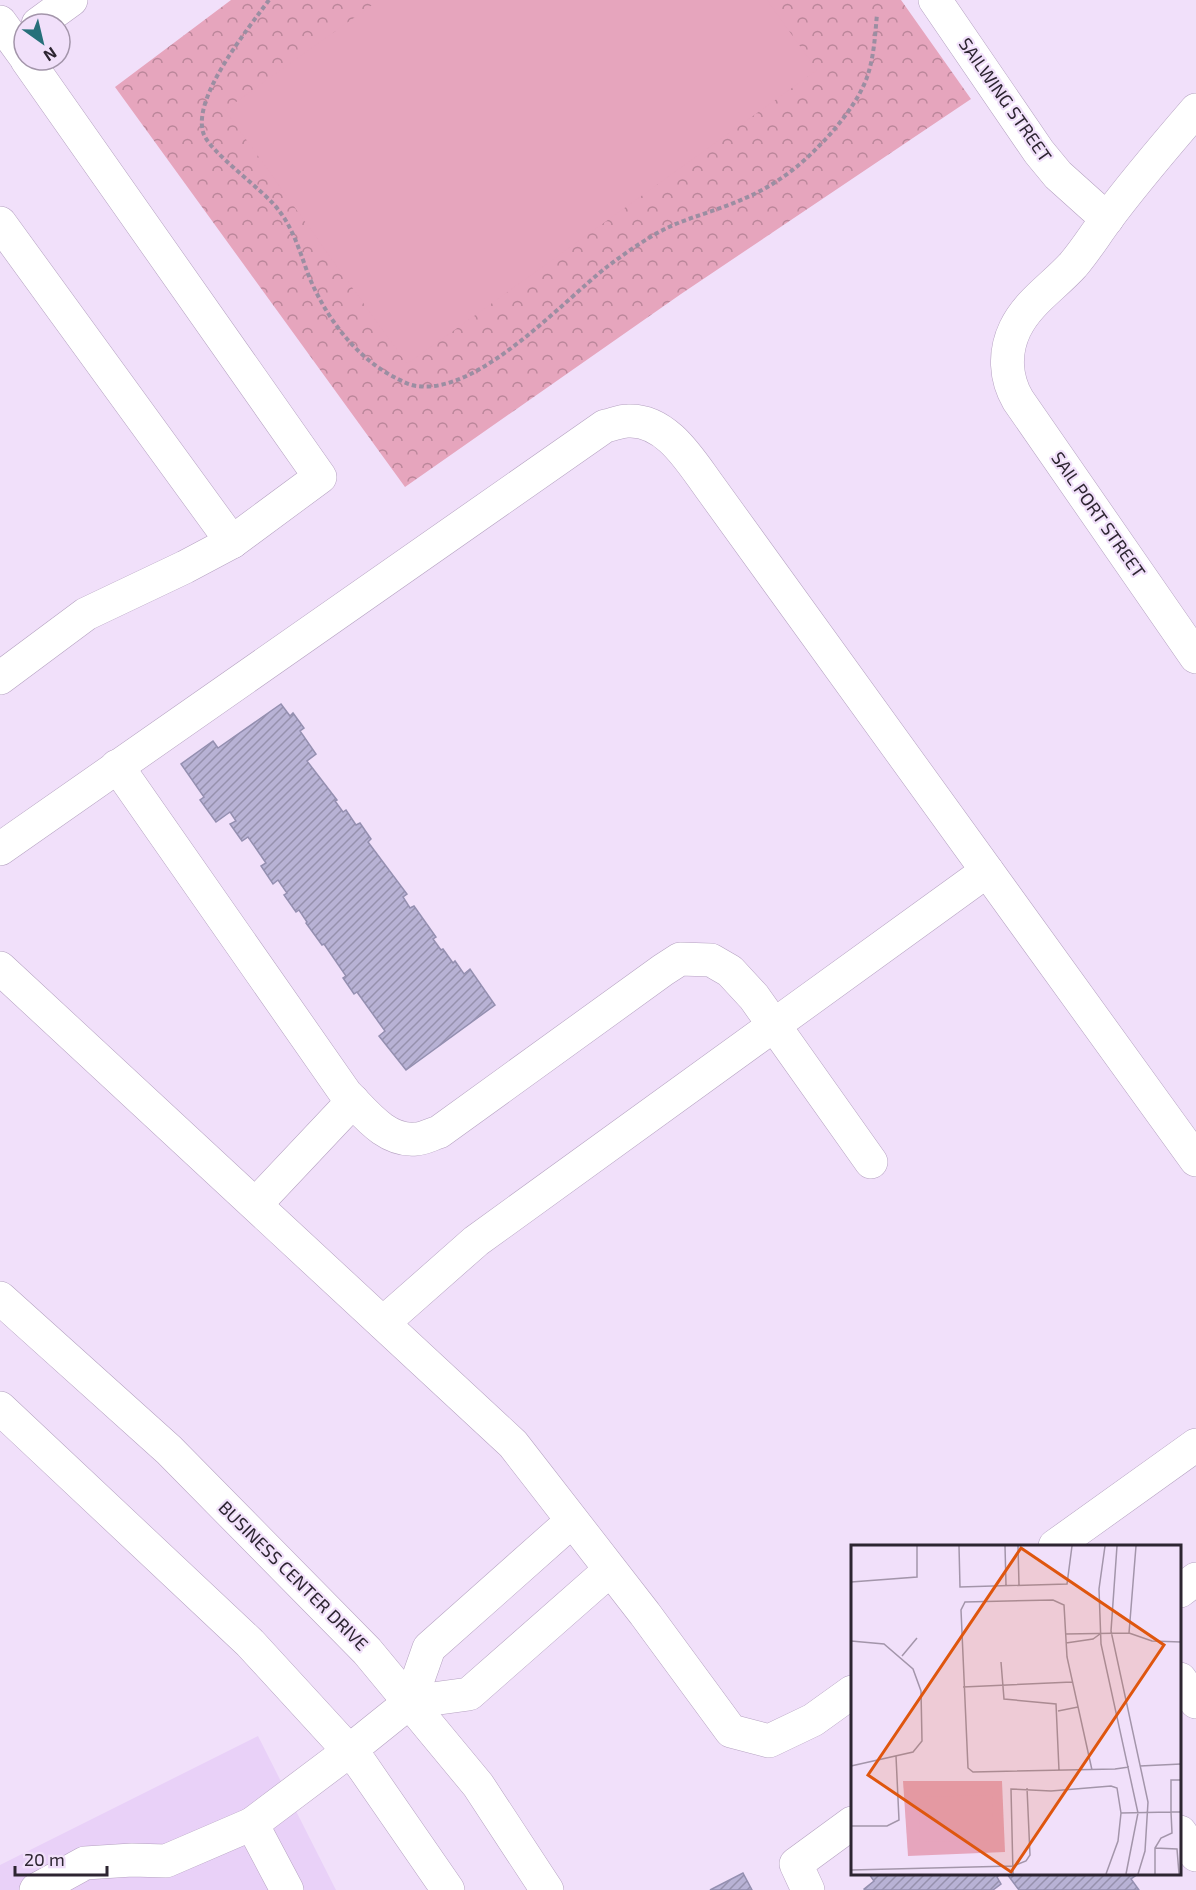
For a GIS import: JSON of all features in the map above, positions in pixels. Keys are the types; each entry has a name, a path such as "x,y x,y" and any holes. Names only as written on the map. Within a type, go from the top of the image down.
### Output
{"street":[{"path":"56,12 71,0"},
{"name":"SAILWING STREET","path":"935,0 1039,152 1058,175 1107,219"},
{"path":"0,678 86,614 232,542 320,477 38,72"},
{"path":"1107,219 1196,110"},
{"name":"SAIL PORT STREET","path":"1107,219 1073,265 1028,306 1014,330 1009,348 1007,370 1010,387 1196,657"},
{"path":"0,223 232,542"},
{"path":"0,849 605,426 628,421 649,424 677,443 1196,1160"},
{"path":"117,766 353,1101 392,1136 416,1139 439,1132 680,959 711,960 730,971 754,997 871,1162"},
{"path":"383,1323 476,1241 987,871"},
{"path":"0,968 513,1444 731,1731 769,1741 813,1720 851,1693"},
{"path":"256,1204 353,1101"},
{"name":"BUSINESS CENTER DRIVE","path":"0,1298 169,1450 368,1651 478,1785 547,1890"},
{"path":"0,1408 250,1642 361,1764 448,1890"},
{"path":"1056,1545 1196,1445"},
{"path":"36,1890 85,1863 132,1860 166,1862 252,1824 349,1752 410,1702 429,1648 573,1521"},
{"path":"410,1702 470,1694 610,1570"},
{"path":"1181,1590 1196,1579"},
{"path":"1181,1682 1196,1702"},
{"path":"252,1824 287,1890"},
{"path":"808,1890 796,1864 851,1824"},
{"path":"1181,1835 1196,1855"}],"path":[{"path":"269,0 209,90 202,114 203,132 209,145 262,192 280,212 294,236 310,280 327,312 347,340 377,368 406,384 419,387 439,386 464,378 504,354 608,266 642,242 670,227 745,199 793,170 816,150 835,128 866,80 875,46 877,14"}],"shaded area":[{"path":"258,1736 336,1890 0,1890 0,1865"}],"green space":[{"path":"231,0 901,0 971,99 681,294 405,487 115,87"},
{"path":"379,0 767,0 817,70 407,364 225,110"}],"building":[{"path":"281,704 290,716 293,713 304,728 300,731 316,754 307,761 337,800 335,801 343,812 346,810 356,825 360,823 371,839 368,842 407,894 403,897 410,908 414,906 436,937 433,939 453,963 455,961 464,974 470,969 495,1005 406,1070 379,1036 385,1031 357,992 354,994 343,978 346,976 324,944 322,945 299,910 296,912 284,895 287,893 278,880 273,884 261,866 266,863 248,837 242,841 230,824 236,821 230,812 216,822 200,800 204,797 181,764 213,741 218,748"},
{"path":"743,1873 752,1890 710,1890"},
{"path":"870,1875 1000,1875 997,1877 1001,1884 993,1890 864,1889 874,1881"},
{"path":"1008,1875 1137,1875 1131,1879 1139,1890 1019,1890"}]}
